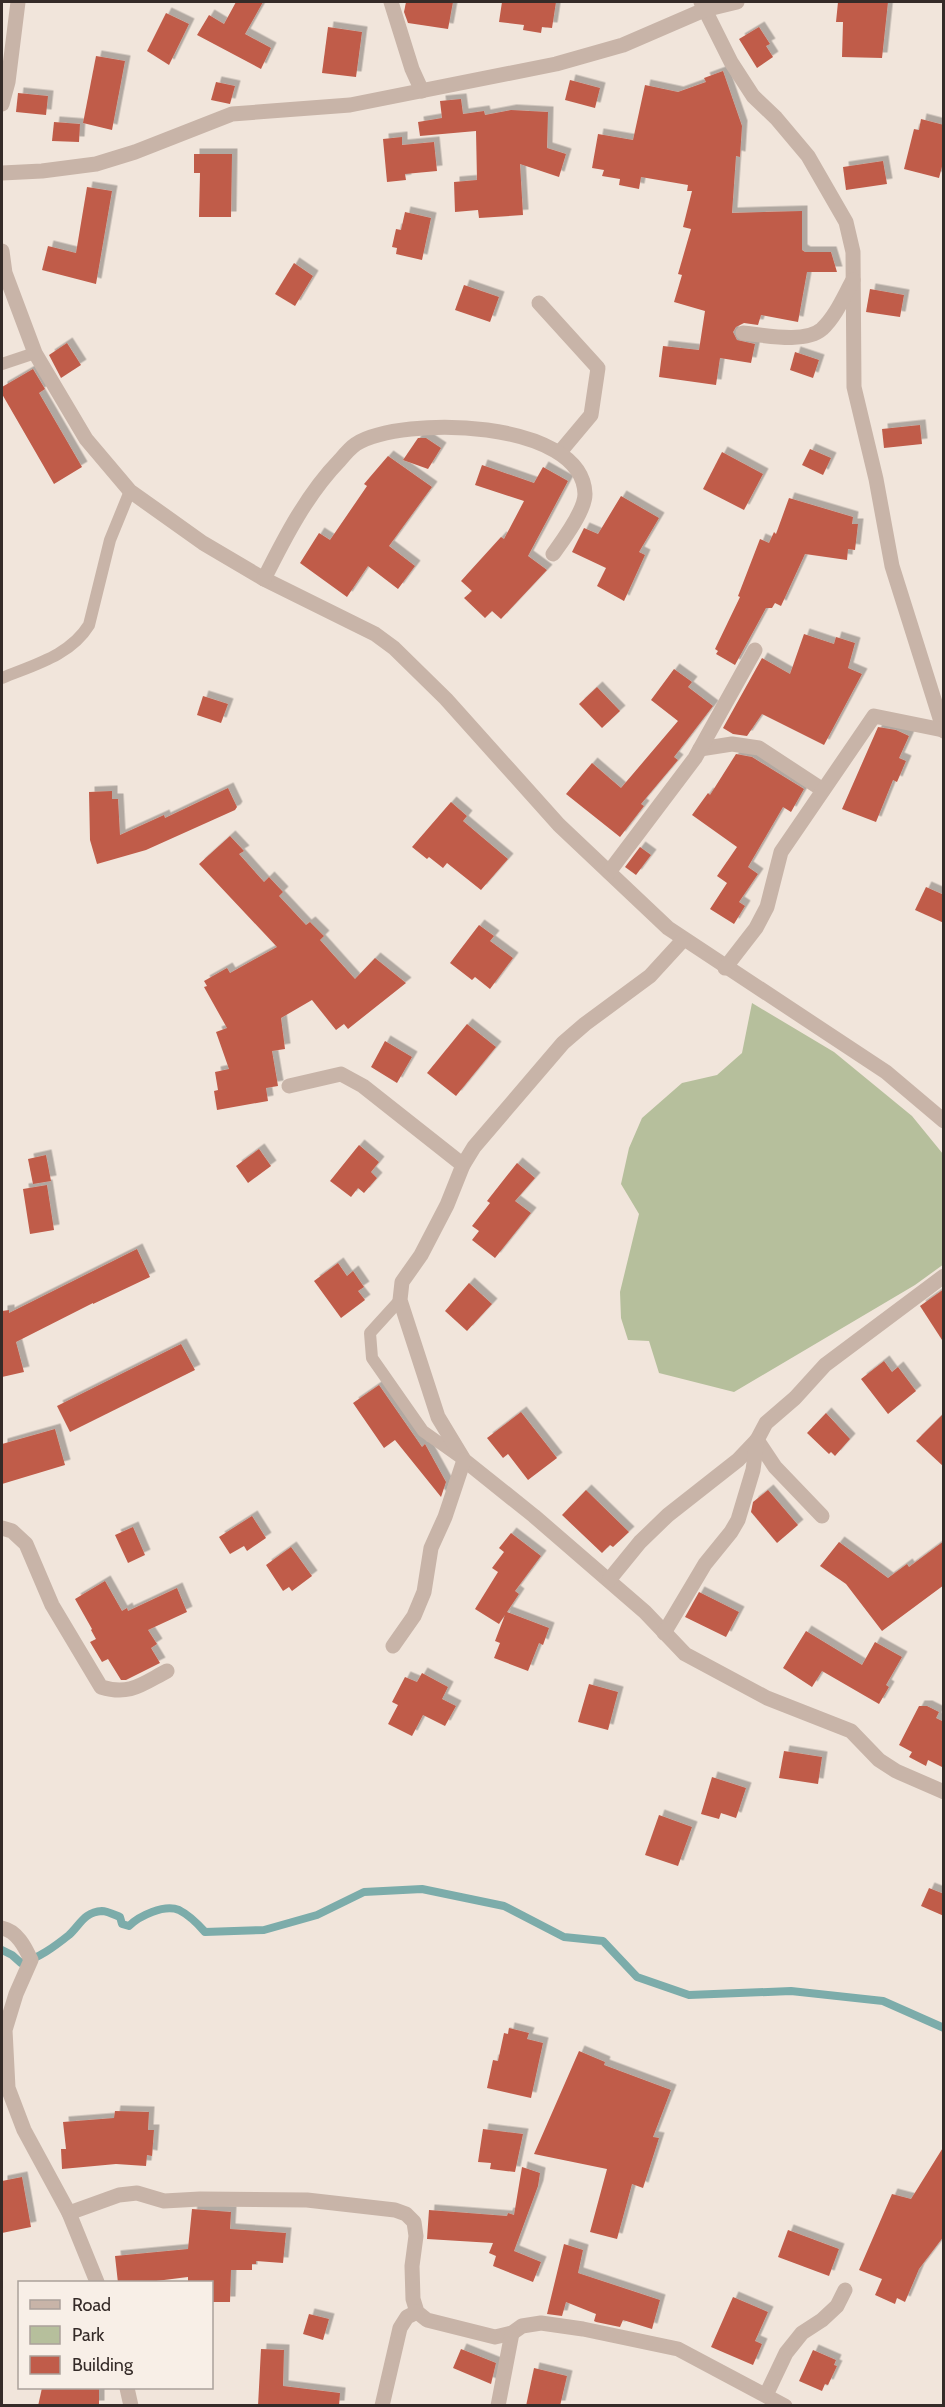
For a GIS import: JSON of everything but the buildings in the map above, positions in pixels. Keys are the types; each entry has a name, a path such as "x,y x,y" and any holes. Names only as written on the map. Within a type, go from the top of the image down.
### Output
{"street":[{"path":"2,104 8,82 18,2"},
{"path":"391,2 412,69 422,91"},
{"path":"2,173 42,171 96,164 135,152 232,114 350,105 556,64 623,45 703,6 737,2"},
{"path":"703,6 731,62 753,96 776,118 808,156 846,222 853,252 854,387 876,479 892,566 943,731 874,716 781,852 767,907 756,928 725,968"},
{"path":"2,251 5,273 35,353 86,439 129,491 203,543 264,579 375,634 394,648 446,699 559,825 668,928 725,968 886,1072 944,1121"},
{"path":"743,333 798,338 821,330 835,313 853,280"},
{"path":"540,303 598,368 591,415 560,452"},
{"path":"264,579 322,478 353,445 369,437 425,427 476,429 529,438 560,452 578,469 585,495 574,525 553,554"},
{"path":"609,872 700,749 755,650"},
{"path":"700,749 732,744 759,748 823,790"},
{"path":"683,940 650,976 563,1043 474,1147 463,1165 447,1205 421,1255 402,1282 400,1300 438,1417 464,1460 609,1580 645,1612 685,1654 767,1698 851,1731 879,1760 896,1772 944,1792"},
{"path":"289,1086 341,1074 363,1086 463,1165"},
{"path":"609,1580 640,1542 668,1515 738,1460 757,1440 766,1423 795,1398 825,1365 944,1276"},
{"path":"757,1440 775,1467 822,1516"},
{"path":"664,1633 705,1564 738,1520 753,1470 757,1440"},
{"path":"393,1646 414,1616 424,1592 431,1548 445,1517 464,1460"},
{"path":"2,1528 12,1531 26,1544 52,1605 100,1687 114,1692 130,1691 167,1671"},
{"path":"2,1928 6,1928 24,1944 31,1960 16,1994 5,2030 8,2088 24,2130 69,2213 96,2281"},
{"path":"69,2213 119,2195 137,2193 164,2201 307,2200 395,2210 406,2214 414,2222 416,2236 412,2266 413,2299 417,2312 428,2320 495,2337 512,2333 522,2326 541,2323 583,2329 678,2349 785,2406"},
{"path":"766,2395 786,2353 802,2333 822,2320 837,2306 845,2290"},
{"path":"382,2406 400,2328 407,2317 417,2312"},
{"path":"498,2406 512,2333"},
{"path":"127,2389 131,2406"}],"lane":[{"path":"2,364 35,353"},
{"path":"2,678 55,656 82,637 89,625 110,540 129,491"},
{"path":"400,1300 370,1333 372,1358 423,1431 464,1460"}],"green space":[{"path":"752,1003 834,1052 912,1116 943,1154 944,1264 915,1285 734,1392 659,1373 649,1341 628,1340 621,1318 620,1292 639,1214 621,1184 629,1148 642,1118 682,1083 717,1075 742,1053"}],"waterway":[{"path":"2,1950 21,1963 28,1961 58,1944 87,1916 102,1911 120,1917 122,1924 129,1926 152,1912 173,1909 186,1914 205,1932 264,1930 317,1915 364,1892 422,1889 504,1906 564,1937 603,1941 637,1977 689,1995 791,1991 883,2001 944,2028"}]}
